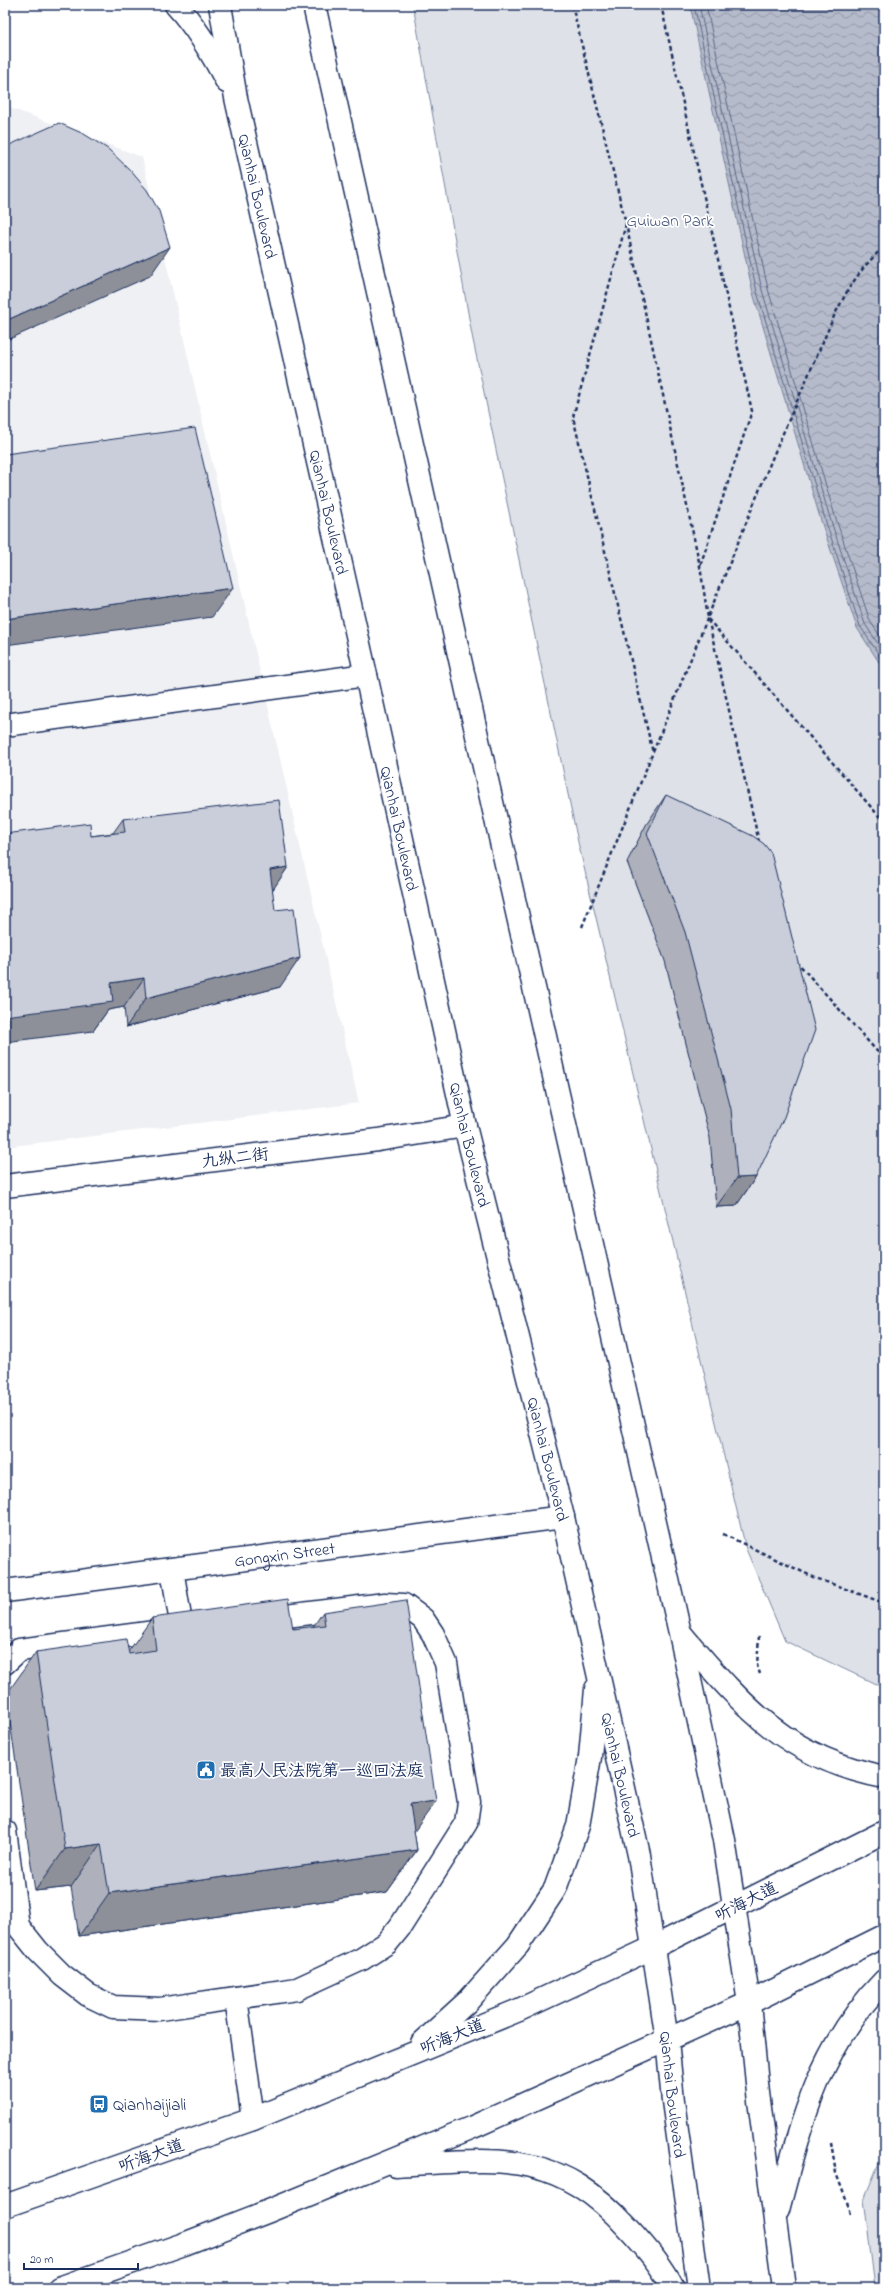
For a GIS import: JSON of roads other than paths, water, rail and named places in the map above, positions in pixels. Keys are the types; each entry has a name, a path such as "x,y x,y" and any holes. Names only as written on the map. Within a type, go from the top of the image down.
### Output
{"main road":[{"path":"176,5 188,18 213,55 236,98"},
{"name":"Qianhai Boulevard","path":"220,5 236,98 366,674 465,1126 563,1517 598,1666 640,1861 668,2040 673,2101 699,2288"},
{"path":"314,5 680,1633 724,1840 750,2003 758,2093 784,2288"},
{"path":"328,70 330,5"},
{"path":"5,725 366,674"},
{"name":"九纵二街","path":"5,1186 378,1140 465,1126"},
{"name":"Gongxin Street","path":"5,1591 563,1517"},
{"path":"172,1569 182,1629"},
{"path":"5,1831 12,1927 62,1975 88,1995 112,2007 160,2009 297,1989 362,1959 387,1943 400,1927 466,1823 469,1802 446,1663 433,1634 423,1619 404,1605 386,1604 244,1621"},
{"path":"5,1663 19,1650 205,1626"},
{"path":"680,1633 730,1690 772,1729 812,1754 859,1772 884,1777"},
{"path":"411,2053 468,2001 518,1945 556,1889 578,1826 590,1757 598,1666"},
{"name":"听海大道","path":"5,2206 253,2119 519,2010 734,1908 884,1832"},
{"path":"59,2288 191,2242 380,2165 750,2003 884,1936"},
{"path":"775,2221 801,2123 819,2075 846,2027 884,1980"},
{"path":"236,1998 253,2119"},
{"path":"380,2165 477,2160 520,2163 548,2169 576,2182 607,2204 635,2235 673,2288"}],"water":[{"path":"690,5 884,5 884,670 857,628 821,521 753,293"}],"place":[{"name":"最高人民法院第一巡回法庭","path":"206,1770"},
{"name":"Qianhaijiali","path":"99,2104"}],"park label":[{"name":"Guiwan Park","path":"670,220"}]}
